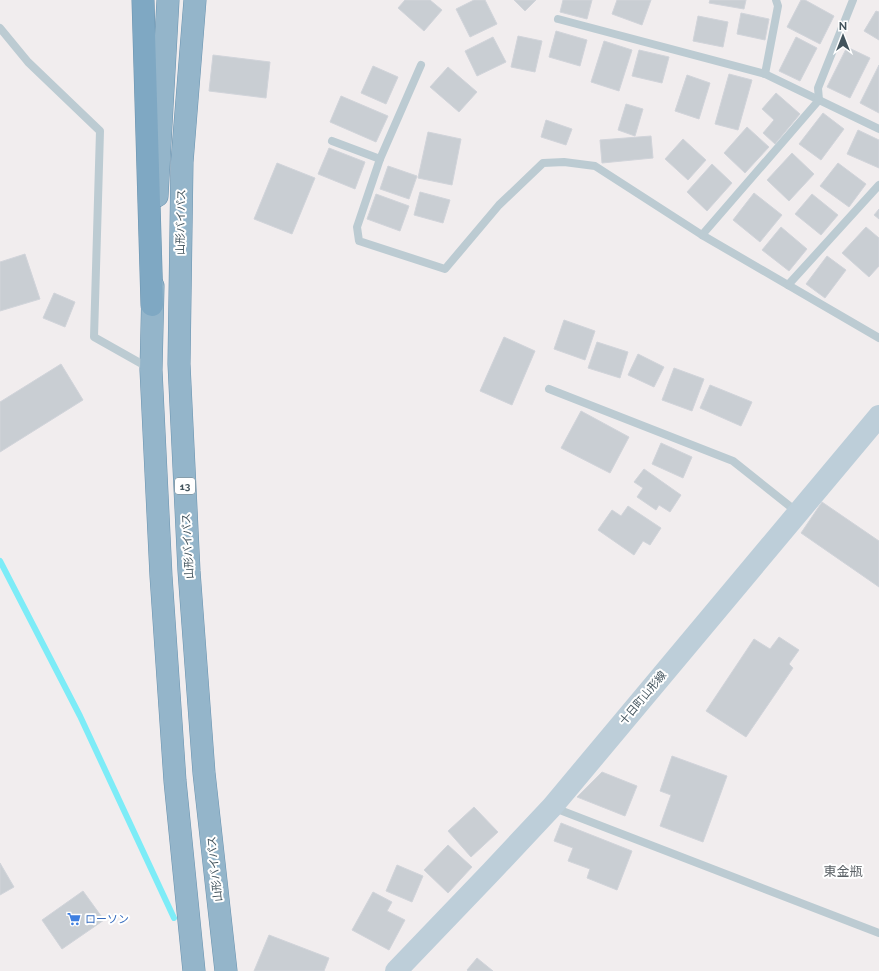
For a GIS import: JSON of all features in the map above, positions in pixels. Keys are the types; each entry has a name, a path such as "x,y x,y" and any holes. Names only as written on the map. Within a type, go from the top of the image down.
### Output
{"highway":[{"path":"143,0 152,305"},
{"path":"168,0 152,305 151,370 175,782 194,971"},
{"name":"山形バイパス","path":"195,0 182,162 179,364 189,570 204,773 226,971"}],"main road":[{"name":"十日町山形線","path":"396,971 552,807 879,416"}],"lane":[{"path":"765,74 778,6 776,0"},
{"path":"702,235 819,100 818,88 853,0"},
{"path":"558,19 765,74 879,129"},
{"path":"0,28 28,62 100,131 94,337 151,370"},
{"path":"421,65 380,159 357,227 359,242 445,269 499,204 543,163 564,162 595,166 702,235 879,338"},
{"path":"332,141 380,159"},
{"path":"788,285 879,185"},
{"path":"549,390 733,461 797,513"},
{"path":"552,807 879,933"}],"building":[{"path":"405,0 430,0 442,10 424,31 398,8"},
{"path":"474,0 485,0 497,24 470,37 456,9"},
{"path":"514,0 536,0 525,11"},
{"path":"563,0 592,0 587,19 560,12"},
{"path":"617,0 651,0 642,25 612,14"},
{"path":"710,0 746,0 744,9 709,3"},
{"path":"801,0 805,0 834,16 820,44 787,27"},
{"path":"876,11 879,12 879,40 864,31"},
{"path":"741,13 769,19 765,40 737,34"},
{"path":"698,16 728,22 723,47 693,41"},
{"path":"556,31 587,40 580,66 549,57"},
{"path":"518,36 542,41 535,72 511,67"},
{"path":"493,37 506,62 477,76 465,51"},
{"path":"796,37 817,48 800,81 779,71"},
{"path":"604,41 632,50 619,91 591,82"},
{"path":"847,47 870,58 850,98 827,87"},
{"path":"639,50 669,57 662,83 632,76"},
{"path":"213,55 270,62 266,98 209,91"},
{"path":"879,65 879,113 860,103"},
{"path":"373,66 398,77 386,104 361,93"},
{"path":"448,67 477,92 459,112 430,87"},
{"path":"729,74 752,80 738,130 715,124"},
{"path":"687,75 710,83 699,119 675,111"},
{"path":"776,93 800,114 775,144 763,133 774,120 762,109"},
{"path":"341,96 388,116 376,142 330,122"},
{"path":"626,104 643,109 635,136 618,130"},
{"path":"823,113 844,129 821,160 799,144"},
{"path":"546,120 572,129 566,145 541,137"},
{"path":"747,127 769,147 745,173 724,153"},
{"path":"858,130 879,140 879,168 847,154"},
{"path":"428,132 461,139 452,185 418,178"},
{"path":"651,136 653,158 602,163 600,140"},
{"path":"683,139 706,160 688,180 665,159"},
{"path":"329,148 365,162 355,189 318,174"},
{"path":"792,153 814,174 789,201 767,180"},
{"path":"277,163 315,178 292,234 254,219"},
{"path":"838,163 866,184 849,207 820,186"},
{"path":"712,164 732,183 707,211 687,192"},
{"path":"388,166 417,176 409,199 380,189"},
{"path":"420,192 450,200 443,223 414,215"},
{"path":"754,193 782,215 760,242 733,220"},
{"path":"376,194 409,206 400,231 367,219"},
{"path":"812,194 838,215 821,235 795,214"},
{"path":"879,209 879,219 874,215"},
{"path":"781,227 807,249 789,271 762,250"},
{"path":"866,227 879,238 879,266 869,277 842,253"},
{"path":"25,254 40,299 0,311 0,262"},
{"path":"827,256 846,270 825,298 806,284"},
{"path":"54,293 75,302 65,327 43,318"},
{"path":"564,320 595,331 585,360 554,349"},
{"path":"504,337 535,351 512,405 480,391"},
{"path":"597,342 628,352 620,378 588,368"},
{"path":"638,354 664,367 654,387 628,375"},
{"path":"61,364 83,400 0,452 0,402"},
{"path":"674,368 704,379 692,411 662,400"},
{"path":"710,385 752,402 741,426 700,408"},
{"path":"581,411 629,437 610,473 561,448"},
{"path":"661,443 692,457 683,478 652,464"},
{"path":"644,469 681,495 670,512 659,505 656,510 637,497 643,488 634,482"},
{"path":"822,502 879,541 879,587 801,533"},
{"path":"628,506 661,528 650,545 643,541 634,555 598,530 612,510 621,516"},
{"path":"779,637 799,650 789,664 793,668 746,737 706,711 754,639 770,649"},
{"path":"672,756 727,776 703,842 660,826 671,795 660,791"},
{"path":"602,772 637,786 625,816 577,797"},
{"path":"474,807 498,832 471,857 448,831"},
{"path":"561,823 632,851 617,890 587,878 590,869 568,861 573,848 554,841"},
{"path":"448,845 472,867 448,893 424,870"},
{"path":"0,863 14,887 0,895"},
{"path":"397,865 423,876 412,902 386,891"},
{"path":"83,891 104,920 62,949 42,920"},
{"path":"373,892 392,902 387,911 405,920 389,950 352,930"},
{"path":"269,935 329,958 324,971 254,971"},
{"path":"477,958 493,971 468,971 467,970"}],"waterway":[{"path":"0,561 80,716 174,918"}],"place":[{"name":"ローソン","path":"74,919"}],"district":[{"name":"東金瓶","path":"843,871"}]}
